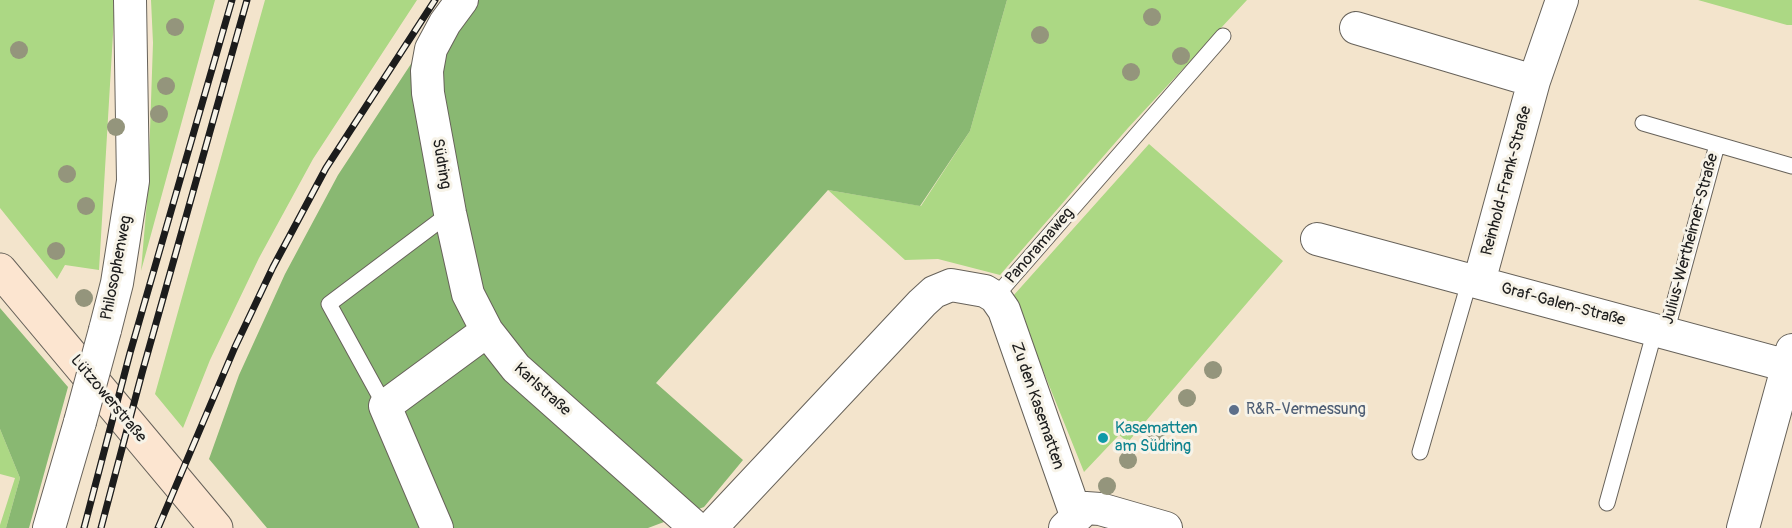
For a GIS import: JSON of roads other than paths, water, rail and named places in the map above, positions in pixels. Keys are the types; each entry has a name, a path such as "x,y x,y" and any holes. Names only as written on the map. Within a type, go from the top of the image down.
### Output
{"main road":[{"name":"Lützowerstraße","path":"0,270 216,528"}],"street":[{"name":"Philosophenweg","path":"49,528 117,283 133,181 130,0"},
{"name":"Südring","path":"462,0 445,23 431,49 427,71 428,93 450,213 468,294 487,332"},
{"name":"Reinhold-Frank-Straße","path":"1475,280 1534,81 1562,0"},
{"path":"1356,28 1534,81"},
{"name":"Graf-Galen-Straße","path":"1317,239 1660,331 1791,361"},
{"name":"Panoramaweg","path":"711,528 934,292 951,285 985,291 996,297"},
{"name":"Zu den Kasematten","path":"996,297 1004,310 1075,517"},
{"path":"437,528 385,406 487,332"},
{"name":"Karlstraße","path":"487,332 516,368 696,528"},
{"path":"1743,528 1791,361"},
{"path":"1075,517 1100,509 1166,528"}],"lane":[{"name":"Panoramaweg","path":"996,297 1223,36"},
{"name":"Julius-Wertheimer-Straße","path":"1643,123 1792,166"},
{"name":"Julius-Wertheimer-Straße","path":"1660,331 1717,145"},
{"path":"385,406 329,304 450,213"},
{"path":"1420,452 1475,280"},
{"path":"1607,503 1660,331"}],"railway":[{"path":"84,528 130,353 232,0"},
{"path":"101,528 247,0"},
{"path":"158,528 235,347 273,267 326,168 435,0"}],"place":[{"name":"R&R-Vermessung","path":"1234,410"},
{"name":"Kasematten am Südring","path":"1103,438"}]}
